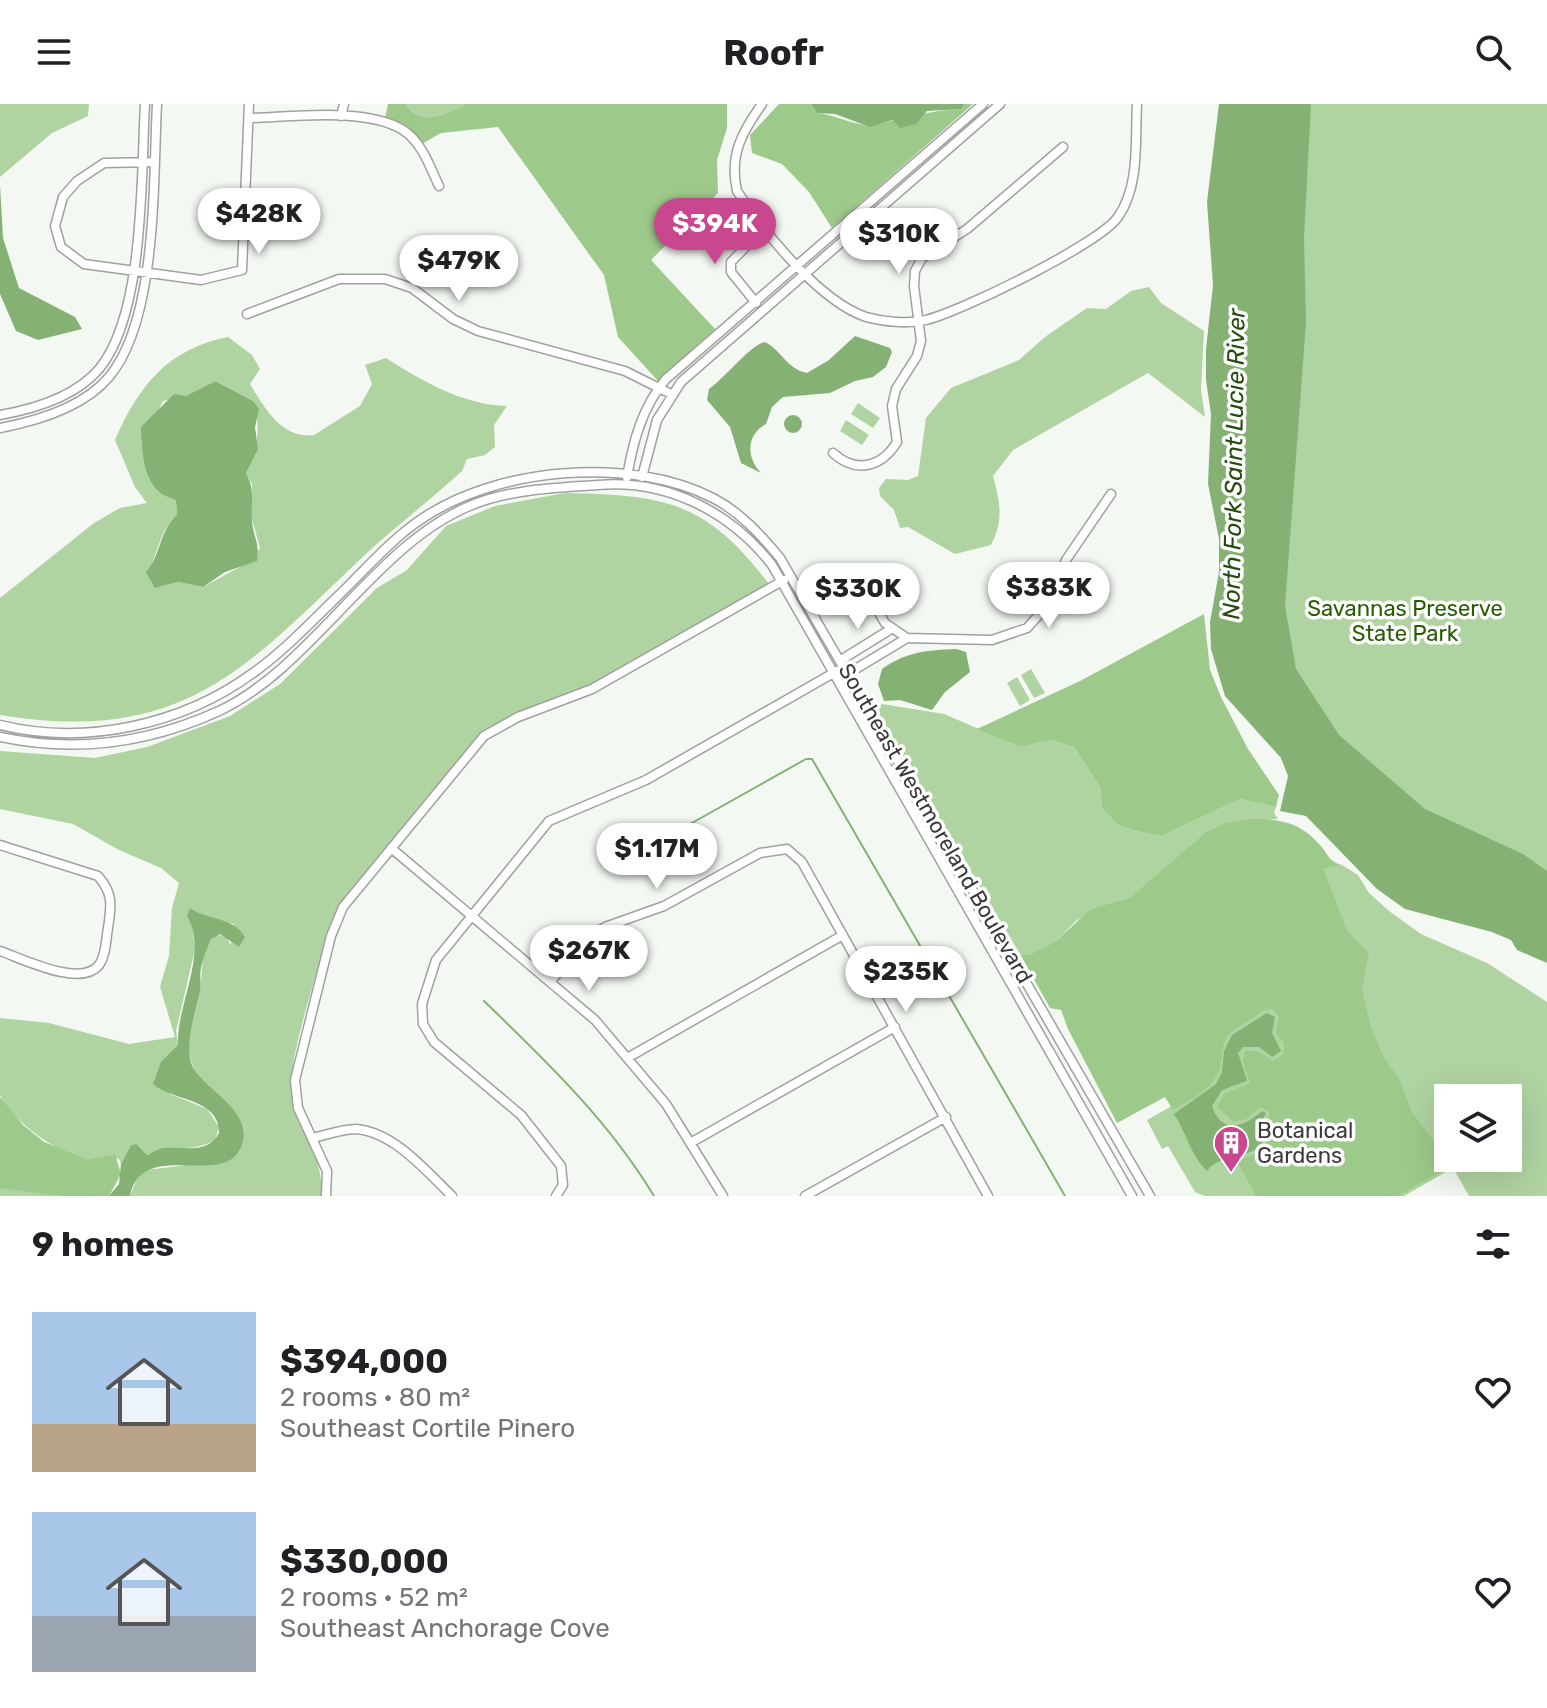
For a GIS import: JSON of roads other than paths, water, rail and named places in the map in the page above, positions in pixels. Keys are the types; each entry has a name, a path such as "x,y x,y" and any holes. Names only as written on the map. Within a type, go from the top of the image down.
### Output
{"street":[{"path":"0,415 24,411 77,389 99,369 118,339 141,214 145,104"},
{"path":"0,428 28,423 84,399 109,377 130,343 146,270 153,215 157,104"},
{"path":"154,162 104,163 77,181 63,197 55,226 61,247 84,264 133,268 201,280 242,270 249,104"},
{"path":"341,116 344,104"},
{"path":"762,104 743,130 733,172 737,191 820,291 866,317 893,322 918,321 953,310 1109,228 1127,202 1132,184 1137,104"},
{"path":"626,484 637,431 658,388 983,104"},
{"path":"640,486 657,420 671,394 705,358 1000,104"},
{"path":"250,118 341,116 379,120 404,130 422,150 439,186"},
{"path":"833,453 841,460 861,467 884,460 897,442 892,406 896,389 917,356 921,341 914,286 915,271 922,258 967,229 1063,147"},
{"path":"762,309 731,272 731,262 765,227"},
{"path":"247,314 339,279 385,279 412,288 453,319 478,331 625,371 671,394"},
{"path":"77,389 84,399"},
{"name":"Southeast Westmoreland Boulevard","path":"0,725 24,731 76,733 142,726 215,697 253,673 397,539 439,507 466,494 510,481 628,473 678,484 731,509 769,544 791,576 1150,1196"},
{"name":"Southeast Westmoreland Boulevard","path":"0,737 77,746 144,739 221,710 306,644 406,548 444,518 503,495 626,484 706,506 759,548 782,581 1132,1196"},
{"path":"556,1196 563,1185 561,1166 521,1115 434,1042 423,1024 422,1004 436,960 549,821 646,780 845,666 907,638 992,640 1027,628 1047,606 1066,560 1111,494"},
{"path":"326,1196 327,1171 298,1108 295,1080 331,936 343,907 484,736 499,725 592,689 791,576"},
{"path":"863,586 891,629 907,638"},
{"path":"845,666 891,629"},
{"path":"0,845 98,876 112,900 103,957 98,966 87,973 71,975 0,951"},
{"path":"391,848 552,980 629,1057 692,1142 723,1196"},
{"path":"552,980 592,934 664,906 760,853 787,849 802,862 988,1196"},
{"path":"629,1057 843,935"},
{"path":"692,1142 895,1027"},
{"path":"805,1196 946,1117"},
{"path":"313,1138 353,1129 375,1132 406,1153 452,1196"}],"water":[{"path":"811,104 964,104 962,109 927,111 916,124 900,128 893,120 870,127 835,114 817,113"},
{"name":"North Fork Saint Lucie River","path":"1219,104 1311,104 1304,238 1306,322 1285,606 1296,669 1339,735 1425,809 1523,854 1547,871 1547,963 1517,950 1511,940 1492,932 1405,909 1377,889 1306,816 1280,811 1288,776 1281,758 1225,696 1211,649 1210,622 1219,572 1219,539 1208,484 1211,414 1206,380 1213,285 1207,202"},
{"path":"0,185 3,238 19,288 75,317 82,329 38,340 16,331 0,294"},
{"path":"855,336 890,348 892,352 886,367 873,377 855,381 830,393 783,397 772,407 766,424 752,440 751,453 761,473 741,463 730,427 707,400 709,389 759,344 765,342 794,368 807,373 829,360"},
{"path":"216,381 253,401 259,409 255,427 258,449 246,473 252,489 252,524 257,561 225,572 203,587 178,582 155,588 146,572 177,514 176,501 152,484 143,455 141,427 174,394 186,396"},
{"path":"793,415 802,424 793,433 784,424"},
{"path":"956,649 966,652 970,672 945,692 932,710 900,700 884,701 878,684 882,669 917,653"},
{"path":"190,908 234,925 245,937 239,947 220,934 211,939 201,968 201,989 189,1050 194,1070 235,1111 242,1123 244,1136 239,1151 229,1161 215,1165 164,1166 149,1170 137,1179 130,1196 109,1196 119,1184 121,1164 131,1145 136,1144 147,1155 163,1148 202,1147 219,1133 212,1113 204,1107 153,1084 161,1062 178,1045 195,946 187,916"},
{"path":"1267,1013 1275,1017 1272,1033 1281,1051 1272,1057 1259,1047 1243,1047 1238,1053 1247,1081 1222,1090 1212,1106 1216,1115 1228,1125 1241,1124 1262,1111 1266,1113 1262,1122 1263,1142 1258,1148 1221,1161 1207,1171 1196,1158 1174,1114 1216,1084 1222,1072 1224,1051 1232,1035"}],"waterway":[{"path":"622,857 658,842 806,759 812,759 1065,1196"},
{"path":"484,1001 597,1117 654,1196"}],"place":[{"name":"Botanical Gardens","path":"1231,1174"}],"park label":[{"name":"Savannas Preserve State Park","path":"1405,620"}]}
